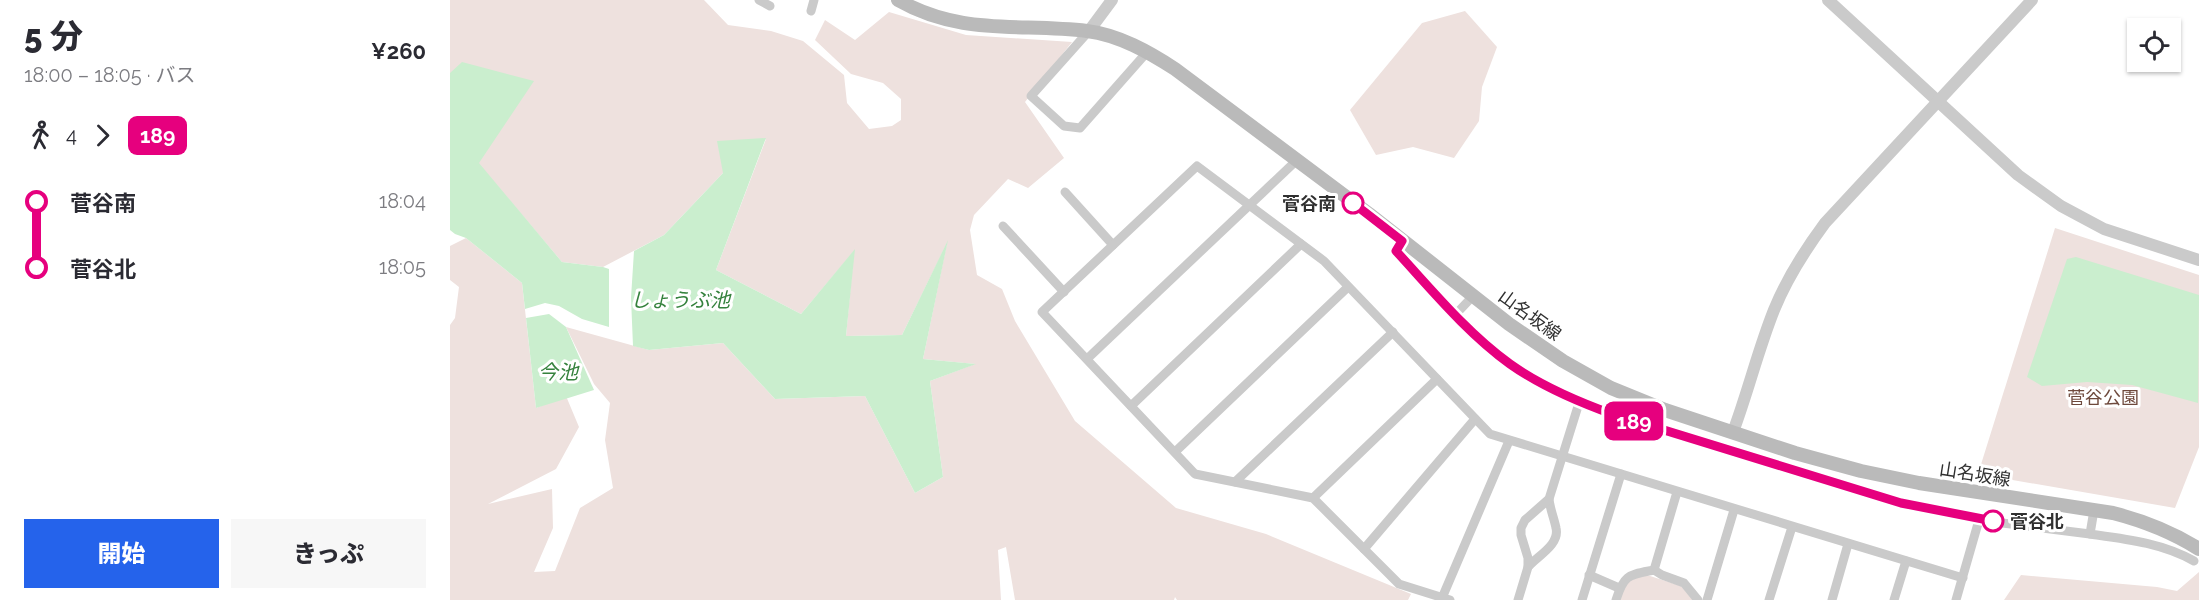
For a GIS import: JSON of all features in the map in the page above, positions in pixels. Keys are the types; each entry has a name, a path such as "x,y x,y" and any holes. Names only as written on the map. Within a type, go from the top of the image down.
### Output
{"main road":[{"name":"山名坂線","path":"898,0 927,14 975,26 1089,31 1122,40 1148,51 1296,160 1544,349 1593,378 1656,406 1795,453 1895,478 2094,510 2140,521 2178,537 2197,555"}],"street":[{"path":"759,0 770,6"},
{"path":"811,11 814,0"},
{"path":"1112,0 1089,31 1032,96 1064,126 1080,128 1148,51"},
{"path":"1828,0 2018,175 2061,206 2104,229 2199,260"},
{"path":"1733,432 1774,310 1798,263 1825,223 2032,0"},
{"path":"1087,359 1296,160"},
{"path":"1509,441 1446,599 1428,597 1399,584 1313,498 1195,474 1042,312 1197,166 1324,261 1490,434 1963,578"},
{"path":"1065,192 1113,245"},
{"path":"1003,226 1064,292"},
{"path":"1402,241 1396,251 1455,315 1509,363 1544,386 1580,403 1901,503 1979,520 2146,542 2197,555"},
{"path":"1131,406 1301,244"},
{"path":"1175,452 1348,286"},
{"path":"1455,315 1473,296"},
{"path":"1235,482 1393,332"},
{"path":"1313,498 1437,379"},
{"path":"1518,600 1528,567 1521,528 1525,520 1549,499 1580,403"},
{"path":"1364,549 1475,419"},
{"path":"1582,600 1621,474"},
{"path":"1654,570 1677,492"},
{"path":"1528,567 1550,547 1556,537 1549,499"},
{"path":"1707,600 1734,510"},
{"path":"2090,534 2094,510"},
{"path":"1956,600 1979,520"},
{"path":"1769,600 1792,527"},
{"path":"1832,600 1848,544"},
{"path":"1894,600 1906,561"},
{"path":"1616,600 1619,588 1628,575 1654,570 1684,583 1698,600"},
{"path":"1589,575 1619,588"}],"green space":[{"path":"450,0 704,0 728,25 771,31 803,41 844,75 847,103 869,129 892,126 901,120 901,99 883,83 851,74 815,40 825,20 855,40 889,12 966,35 1072,42 1025,102 1064,158 1028,188 1008,179 974,215 970,230 977,275 1002,289 1015,321 1075,421 1176,508 1266,534 1411,594 1408,600 1177,600 1175,597 1174,600 1015,600 1006,547 998,550 1001,600 450,600 450,325 455,318 459,287 450,280 450,246 466,238 522,283 536,408 566,396 579,427 556,469 488,504 552,489 553,528 534,572 555,571 580,508 613,488 605,440 610,403 594,384 566,327 649,350 723,343 775,399 865,396 915,493 943,477 930,381 975,364 923,359 947,243 902,335 846,336 854,251 801,314 716,270 766,139 723,173 664,235 603,267 562,262 478,163 450,73"},
{"path":"1465,11 1497,47 1482,87 1479,121 1454,158 1413,147 1376,155 1350,110 1422,23"},
{"name":"菅谷公園","path":"2055,228 2199,275 2199,447 2175,508 1978,474"},
{"path":"2199,572 2199,600 2004,600 2021,575 2157,587 2177,591"},
{"path":"1647,575 1681,586 1693,600 1620,600 1629,582"}],"water":[{"path":"462,62 534,81 479,163 562,262 609,269 609,327 582,319 559,306 545,303 525,309 522,283 466,238 450,230 450,73"},
{"name":"しょうぶ池","path":"766,138 716,270 801,314 855,249 846,336 902,335 948,240 923,359 976,364 930,381 943,477 915,493 865,396 775,399 723,343 649,350 633,346 631,298 634,251 664,235 723,173 717,141"},
{"path":"2076,257 2199,295 2198,403 2132,385 2087,382 2042,386 2027,377 2067,259"},
{"name":"今池","path":"549,314 566,327 594,390 536,408 526,318"}],"bus line":[{"name":"189","path":"1353,203 1402,241 1396,251 1398,254 1455,315 1509,363 1544,386 1580,403 1612,414 1901,503 1993,521"}],"place":[{"name":"菅谷南","path":"1353,203"},
{"name":"菅谷北","path":"1993,521"}]}
